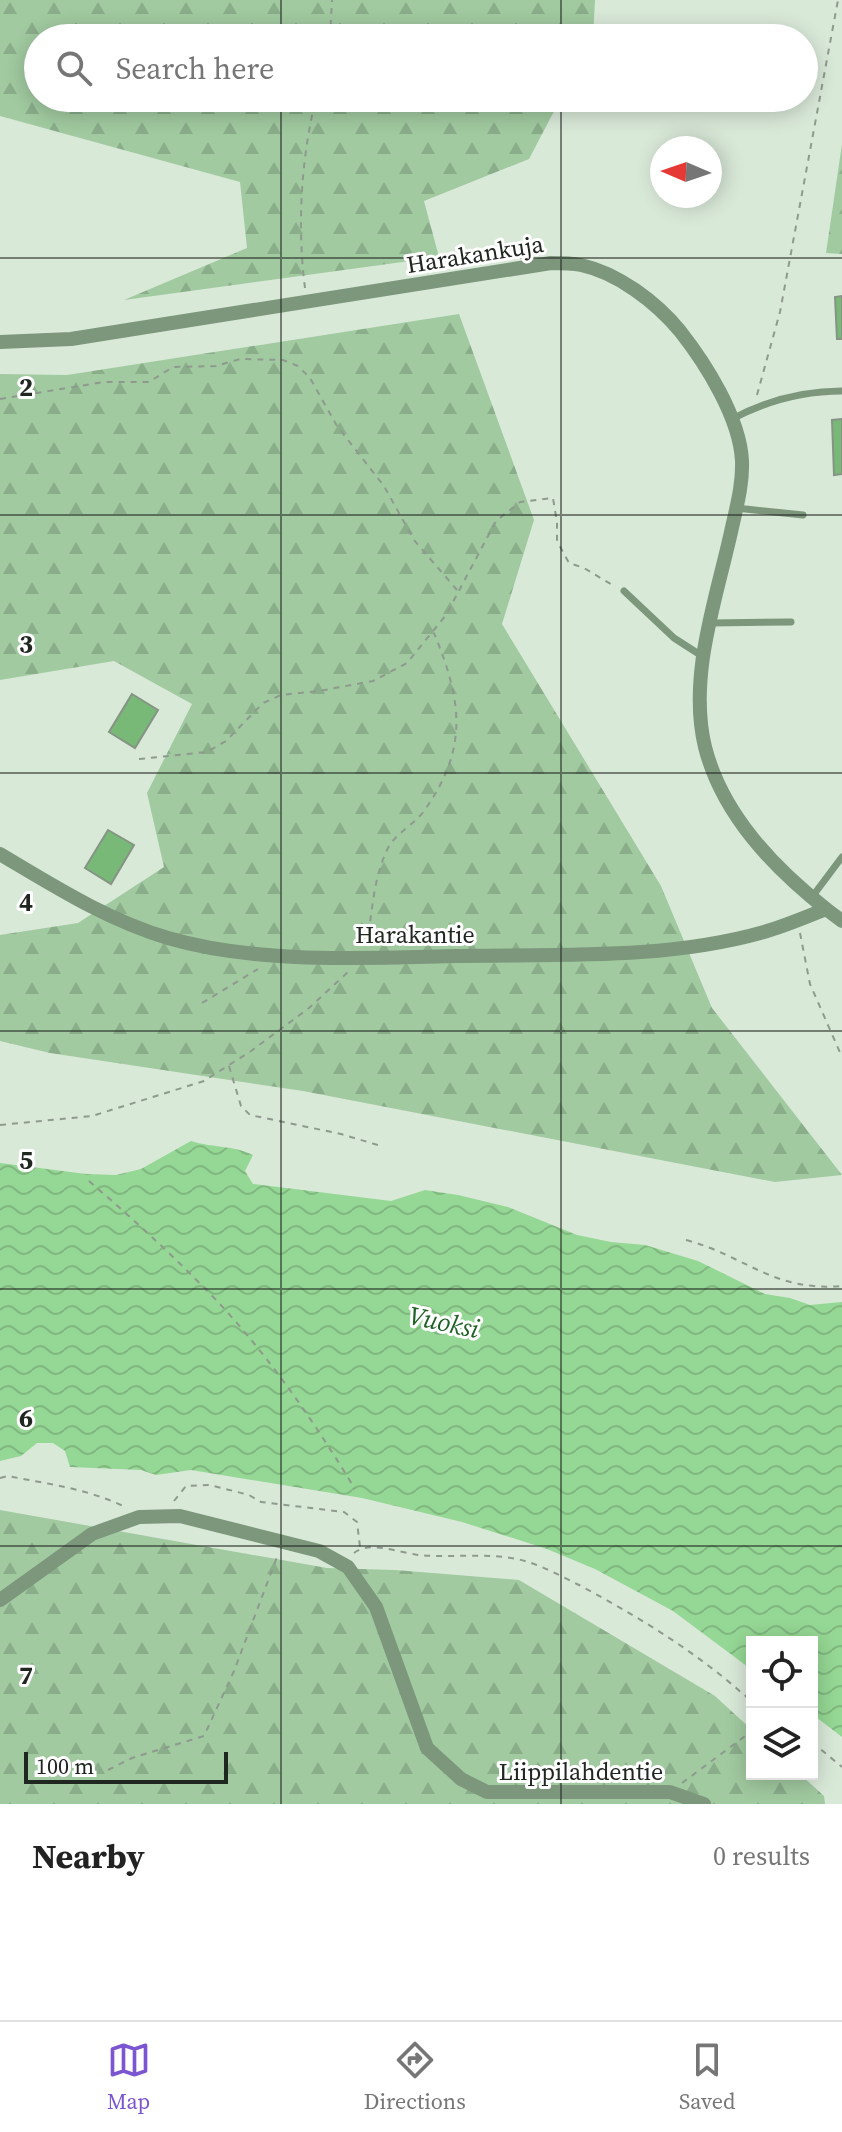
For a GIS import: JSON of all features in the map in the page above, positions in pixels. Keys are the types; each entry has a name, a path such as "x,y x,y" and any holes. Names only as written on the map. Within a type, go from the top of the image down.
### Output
{"street":[{"name":"Harakankuja","path":"0,342 71,339 551,263 581,265 614,277 641,294 674,324 697,352 732,419 742,458 736,508 704,657 699,709 705,747 717,781 756,844 826,909"},
{"name":"Harakantie","path":"0,854 93,909 167,937 217,948 278,954 364,957 609,953 694,946 762,932 826,909"},
{"path":"826,909 842,921"},
{"name":"Liippilahdentie","path":"0,1600 92,1534 139,1517 180,1516 319,1551 348,1567 376,1607 427,1748 461,1779 487,1792 670,1792 704,1804"}],"lane":[{"path":"732,419 791,396 842,391"},
{"path":"736,508 803,515"},
{"path":"624,591 674,638 704,657"},
{"path":"711,623 791,622"},
{"path":"812,897 842,857"},
{"path":"655,1804 670,1792"}],"path":[{"path":"331,24 332,0"},
{"path":"818,108 838,0"},
{"path":"307,301 302,265 303,192 313,112"},
{"path":"754,408 780,312 817,112"},
{"path":"0,399 104,382 149,382 173,367 216,366 240,359 283,360 298,366 310,378 337,426 384,486 414,540 459,592"},
{"path":"139,759 207,752 226,741 263,703 281,695 373,681 407,663 434,633 496,521 520,502 553,498 557,541 569,563 624,591"},
{"path":"0,1125 92,1116 204,1081 309,1008 364,957 374,886 387,849 422,814 440,787 451,762 457,734 457,706 450,674 434,633"},
{"path":"798,920 810,984 842,1057"},
{"path":"202,1003 278,954"},
{"path":"229,1065 241,1106 250,1115 341,1134 381,1146"},
{"path":"89,1181 140,1225 220,1305 314,1423 355,1489"},
{"path":"686,1240 789,1284 842,1286"},
{"path":"0,1478 8,1476 104,1497 139,1517"},
{"path":"168,1516 175,1498 186,1486 210,1485 249,1495 261,1502 344,1512 357,1522 360,1549"},
{"path":"108,1770 132,1758 204,1736 234,1671 284,1541"},
{"path":"340,1563 360,1549 378,1548 455,1557 514,1558 560,1576 617,1605 672,1640 746,1697"},
{"path":"670,1792 746,1735"},
{"path":"818,1747 842,1767"}],"green space":[{"path":"0,0 595,0 594,24 24,24 24,112 554,112 529,159 424,201 439,257 124,300 247,248 240,182 0,116"},
{"path":"842,144 842,254 826,253"},
{"path":"459,314 534,520 502,624 661,886 712,1008 842,1175 775,1182 303,1091 50,1053 0,1041 0,935 78,923 164,867 147,793 192,704 114,661 0,680 0,374 67,375"},
{"path":"0,1510 327,1568 519,1580 715,1696 746,1724 746,1780 807,1780 824,1796 825,1804 0,1804"}],"water":[{"name":"Vuoksi","path":"191,1141 253,1155 245,1171 253,1184 391,1201 425,1190 458,1195 508,1207 577,1235 645,1245 698,1261 765,1294 810,1305 842,1302 842,1737 818,1719 818,1636 746,1636 746,1666 673,1611 595,1569 547,1549 462,1522 362,1498 191,1470 156,1475 141,1470 70,1467 65,1451 53,1443 37,1443 21,1456 0,1461 0,1163 86,1174 116,1175 141,1169"}],"building":[{"path":"842,296 842,339 837,339 835,297"},
{"path":"842,419 842,474 834,475 832,420"},
{"path":"132,694 158,710 135,748 109,732"},
{"path":"108,830 134,845 111,884 85,868"}]}
